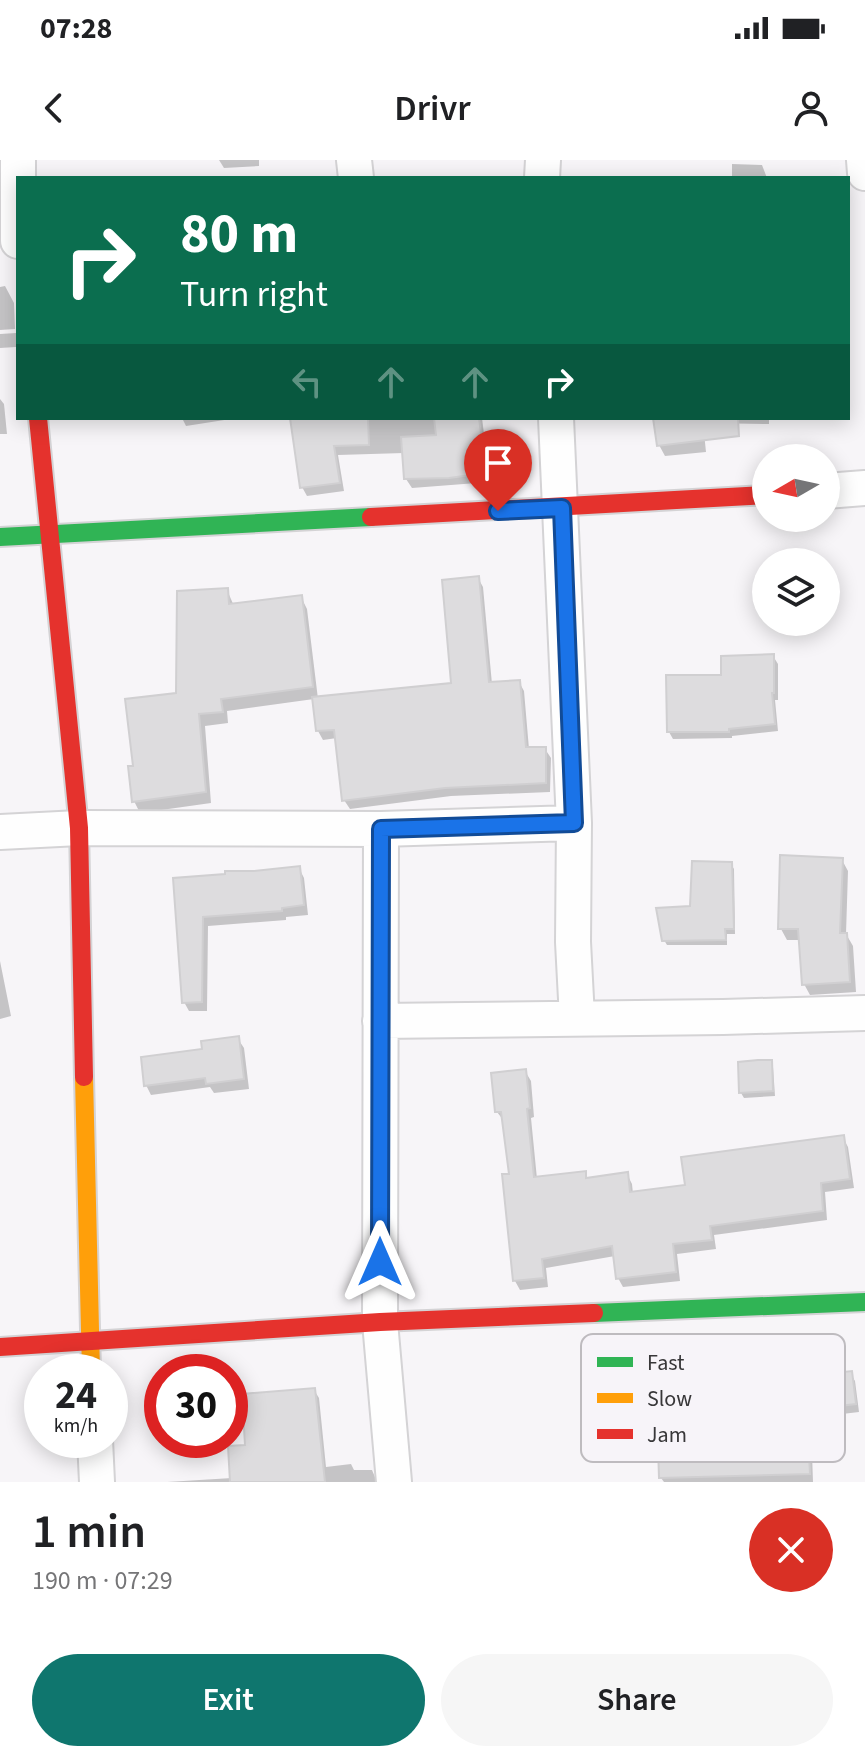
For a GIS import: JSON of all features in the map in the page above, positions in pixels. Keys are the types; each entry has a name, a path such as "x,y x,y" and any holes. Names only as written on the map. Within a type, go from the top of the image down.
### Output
{"street":[{"path":"864,160 865,173"},
{"path":"38,420 79,828 90,1354"},
{"path":"556,420 574,823 573,942 577,1018"},
{"path":"840,490 865,488"},
{"path":"0,537 752,496"},
{"path":"0,832 79,828 381,829 574,823"},
{"path":"381,829 380,1322 394,1482"},
{"path":"380,1021 865,1013"},
{"path":"0,1347 380,1322 865,1302"},
{"path":"96,1458 97,1482"}],"building":[{"path":"290,420 368,420 369,445 334,446 340,483 300,488"},
{"path":"434,420 479,420 486,473 404,479 401,437 436,435"},
{"path":"653,420 738,420 739,436 657,446"},
{"path":"479,576 489,682 520,680 526,747 546,747 546,783 445,788 342,801 334,730 316,731 312,697 451,683 442,580"},
{"path":"228,588 229,604 302,595 313,687 221,699 223,712 199,714 206,792 132,802 128,766 133,766 125,699 176,693 177,591"},
{"path":"774,654 772,693 775,724 729,729 729,732 667,732 666,675 721,675 721,656"},
{"path":"780,855 843,858 840,933 847,933 850,982 802,985 798,929 778,929"},
{"path":"692,861 732,862 734,929 725,929 726,940 662,941 656,908 690,906"},
{"path":"300,866 304,905 282,908 282,911 203,917 202,1002 182,1003 173,878"},
{"path":"239,1036 244,1079 206,1084 205,1078 144,1086 141,1057 202,1049 201,1041"},
{"path":"772,1060 773,1091 739,1093 738,1062"},
{"path":"526,1069 534,1177 586,1171 586,1178 628,1172 630,1192 685,1185 681,1157 844,1135 850,1179 821,1183 823,1211 710,1226 712,1240 673,1244 676,1272 616,1279 612,1246 542,1259 544,1278 513,1281 502,1174 509,1174 501,1112 495,1112 491,1073"},
{"path":"852,1371 856,1404 845,1405 845,1372"},
{"path":"315,1388 325,1482 230,1482 229,1458 248,1458 248,1394"},
{"path":"658,1462 809,1462 810,1474 659,1478"}],"traffic: fast":[{"path":"0,537 371,517"},
{"path":"594,1313 865,1302"}],"traffic: slow":[{"path":"84,1077 91,1354"}],"traffic: jam":[{"path":"38,420 79,828 84,1077"},
{"path":"371,517 752,496"},
{"path":"0,1347 380,1322 594,1313"}],"route":[{"path":"380,1262 381,829 574,823 562,508 498,511"}]}
